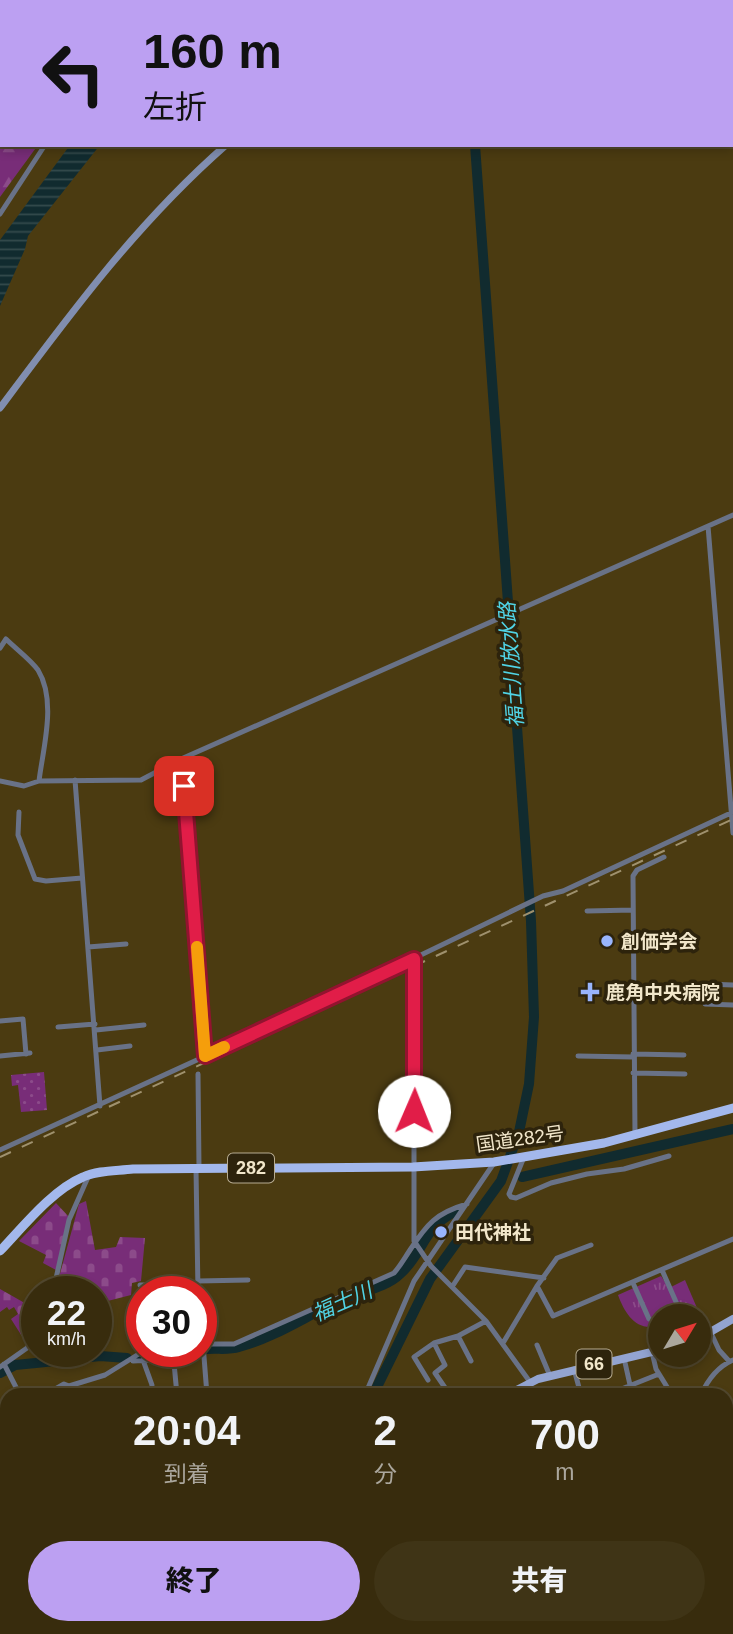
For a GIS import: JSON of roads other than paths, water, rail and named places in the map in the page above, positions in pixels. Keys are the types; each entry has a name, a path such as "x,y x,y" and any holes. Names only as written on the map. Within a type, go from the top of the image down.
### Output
{"highway":[{"name":"国道282号","path":"0,1251 39,1210 74,1182 89,1175 133,1169 413,1167 494,1162 635,1136 733,1108"}],"main road":[{"path":"711,1333 733,1319"},
{"name":"66","path":"523,1388 530,1382 574,1369 648,1353"}],"street":[{"path":"0,214 44,147"},
{"path":"0,408 89,290 137,232 224,147"},
{"path":"0,780 24,786 39,781 141,780 181,759 733,515"},
{"path":"708,526 733,833"},
{"path":"0,649 6,639 37,668 46,689 47,720 39,781"},
{"path":"181,759 205,1056"},
{"path":"75,780 100,1106"},
{"path":"19,812 18,835 36,879 46,881 82,878"},
{"path":"0,1150 100,1106 543,896 563,891 732,812"},
{"path":"635,1136 633,876 638,870 664,857"},
{"path":"587,911 633,910"},
{"path":"88,947 126,944"},
{"path":"414,959 413,1167 417,1248 429,1264 486,1321 530,1382"},
{"path":"733,985 706,984 705,1004 733,1005"},
{"path":"0,1021 23,1019 28,1054 0,1056"},
{"path":"58,1027 144,1025"},
{"path":"97,1050 130,1046"},
{"path":"578,1056 684,1055"},
{"path":"633,1073 685,1074"},
{"path":"198,1074 198,1276"},
{"path":"523,1157 509,1194 511,1197 516,1198 551,1183 624,1169 669,1156"},
{"path":"368,1388 414,1281 429,1264 494,1162"},
{"path":"57,1276 69,1220 89,1175"},
{"path":"217,1344 234,1344 394,1273 417,1248 422,1231 439,1214 467,1204"},
{"path":"537,1286 552,1316 733,1239"},
{"path":"503,1343 557,1258 592,1245"},
{"path":"449,1284 465,1267 544,1278"},
{"path":"662,1270 677,1304"},
{"path":"217,1284 248,1280"},
{"path":"633,1283 648,1316"},
{"path":"428,1380 414,1357 434,1343 458,1336 486,1321"},
{"path":"704,1388 717,1370 731,1361 719,1350 711,1333"},
{"path":"458,1336 471,1361"},
{"path":"434,1343 445,1365 435,1373 445,1388"},
{"path":"537,1345 550,1376"},
{"path":"16,1388 3,1365 21,1352"},
{"path":"624,1358 630,1385"},
{"path":"57,1388 64,1384 69,1387 105,1375 126,1363"},
{"path":"146,1367 152,1388"},
{"path":"174,1367 176,1388"},
{"path":"205,1367 207,1388"},
{"path":"656,1367 667,1388"},
{"path":"574,1369 579,1388"},
{"path":"623,1388 659,1374"}],"water":[{"path":"69,147 98,147 28,236 0,306 0,240"}],"waterway":[{"name":"福士川放水路","path":"376,1388 430,1279 501,1181 519,1132 529,1084 534,1017 531,921 475,147"},
{"name":"福士川","path":"522,1177 733,1129"},
{"name":"福士川","path":"217,1349 253,1343 346,1298 388,1282 408,1266 436,1225 456,1211"},
{"name":"福士川","path":"0,1373 15,1365 100,1356 126,1358"}],"railway":[{"path":"0,1157 733,819"}],"place":[{"name":"創価学会","path":"607,941"},
{"name":"鹿角中央病院","path":"590,992"},
{"name":"田代神社","path":"441,1232"}]}
